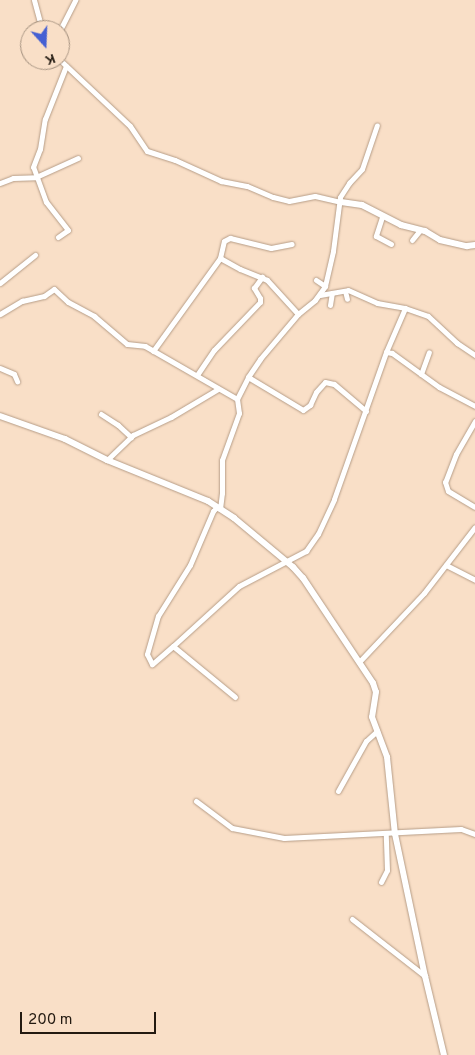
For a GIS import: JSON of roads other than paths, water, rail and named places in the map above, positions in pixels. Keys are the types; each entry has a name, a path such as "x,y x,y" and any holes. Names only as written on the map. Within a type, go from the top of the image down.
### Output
{"street":[{"path":"34,0 39,20"},
{"path":"65,20 75,0"},
{"path":"58,237 68,230 46,202 33,167 40,149 45,119 64,70"},
{"path":"70,70 130,126 147,151 175,160 221,181 247,186 273,197 289,201 315,196 362,205 382,216 450,243 475,245"},
{"path":"377,125 362,169 349,183 340,197 341,202 333,251 325,286 320,295 298,314 248,377 237,399 240,413 222,460 222,493 218,508 213,511 190,565 158,616 147,654 152,664 239,586 306,551 318,534 334,499 386,352 405,308"},
{"path":"0,183 13,178 36,177 78,158"},
{"path":"382,216 376,236 391,244"},
{"path":"412,240 420,230"},
{"path":"154,351 220,258 224,240 230,238 271,248 292,244"},
{"path":"0,283 35,255"},
{"path":"220,258 267,280 298,314"},
{"path":"197,375 214,350 260,302 260,298 254,288 262,277"},
{"path":"316,280 325,286"},
{"path":"0,314 22,301 44,296 54,289 68,302 94,316 122,341 154,351 237,399"},
{"path":"320,295 348,290 377,303 405,308 428,316 457,343 475,355"},
{"path":"344,291 347,299"},
{"path":"330,306 332,293"},
{"path":"386,352 392,353 439,387 475,406"},
{"path":"421,374 429,352"},
{"path":"0,368 14,374 17,381"},
{"path":"248,377 303,410 310,405 325,382 334,384 366,411"},
{"path":"107,460 131,437 218,389"},
{"path":"101,414 118,425 131,437"},
{"path":"0,416 65,439 107,460 208,501 287,562 303,578 359,662 376,692 372,717 386,757 396,834 425,976 444,1055"},
{"path":"475,421 456,454 445,482 448,491 475,507"},
{"path":"359,662 424,593 475,527"},
{"path":"446,565 475,580"},
{"path":"172,646 234,697"},
{"path":"338,791 366,741 377,731"},
{"path":"196,800 232,828 284,838 396,834 460,829 475,834"},
{"path":"381,882 387,870 386,834"},
{"path":"352,919 425,976"}]}
